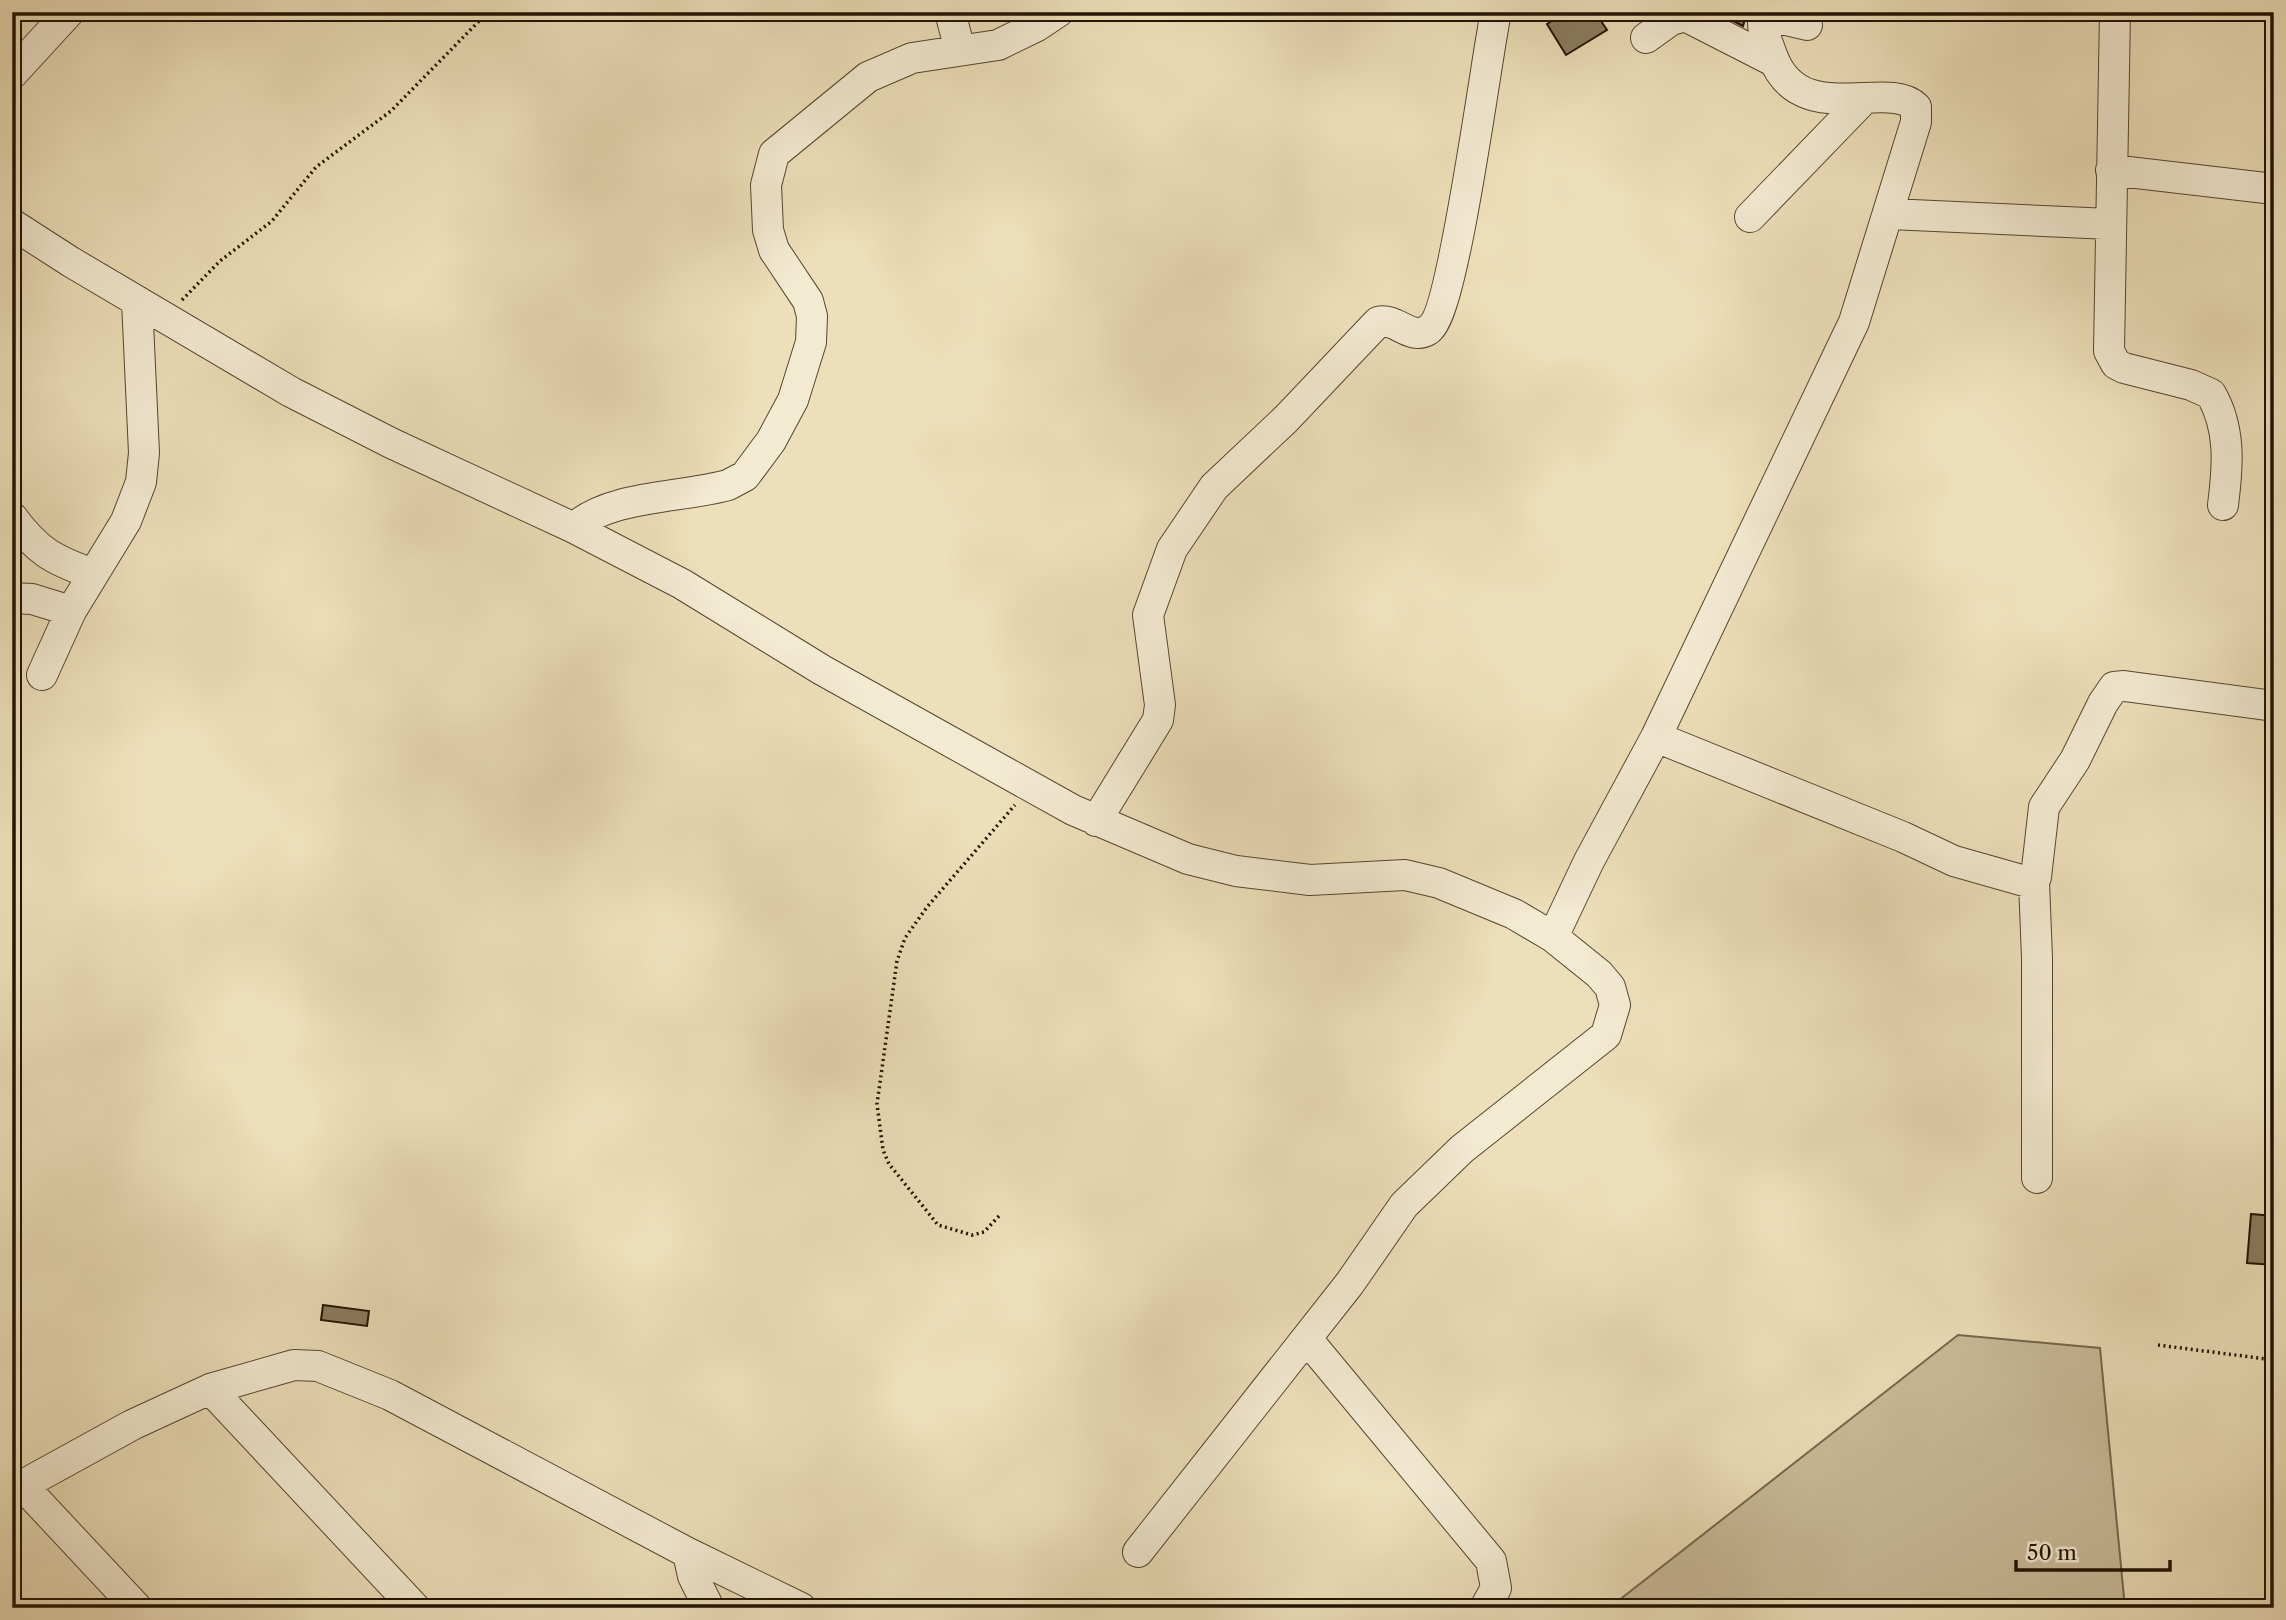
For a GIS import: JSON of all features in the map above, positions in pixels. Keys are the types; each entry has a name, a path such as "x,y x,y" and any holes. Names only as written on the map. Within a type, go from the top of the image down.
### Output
{"street":[{"path":"12,74 69,12"},
{"path":"950,12 960,50"},
{"path":"574,528 583,519 604,509 728,485 745,476 754,467 793,400 809,354 812,327 808,301 770,241 766,205 770,160 788,140 868,77 912,58 998,45 1037,26 1058,12"},
{"path":"1096,821 1157,720 1160,705 1149,615 1172,549 1197,510 1214,487 1286,419 1378,322 1388,322 1416,333 1424,332 1437,322 1456,249 1496,12"},
{"path":"2115,12 2110,224 2112,358 2116,364 2133,372 2191,384 2211,394 2222,418 2228,446 2223,505"},
{"path":"1646,38 1671,20 1685,16 1775,62"},
{"path":"1553,937 1589,861 1656,737 1854,322 1890,214 1916,121 1916,107 1904,100 1842,101 1810,93 1784,76 1775,62 1763,19 1770,16 1807,25"},
{"path":"1750,217 1864,99"},
{"path":"2111,170 2274,189"},
{"path":"1890,214 2110,224"},
{"path":"12,224 291,392 403,449 574,528 719,605 812,664 1030,787 1096,821 1188,859 1236,871 1310,880 1405,875 1440,883 1514,914 1553,937 1599,974 1610,988 1615,1005 1606,1035 1427,1180 1404,1205 1307,1339 1138,1552"},
{"path":"42,675 71,611 125,521 141,482 144,453 137,301"},
{"path":"12,517 37,548 62,563 93,574"},
{"path":"12,597 40,600 71,611"},
{"path":"2037,1178 2037,958 2034,882 2039,865 2044,807 2075,760 2102,703 2114,687 2124,686 2274,706"},
{"path":"1656,737 1903,837 1954,861 1996,876 2034,882"},
{"path":"1307,1339 1491,1561 1496,1588 1485,1608"},
{"path":"137,1608 17,1488 132,1425 210,1389 294,1365 333,1370 390,1395 688,1553 801,1608"},
{"path":"210,1389 415,1608"},
{"path":"688,1553 693,1576 709,1608"}],"path":[{"path":"167,317 220,261 272,221 317,167 391,111 483,16"},
{"path":"999,1216 984,1232 972,1235 937,1225 889,1164 883,1150 877,1104 897,961 905,938 927,907 1030,787"},
{"path":"2158,1345 2274,1360"}],"shaded area":[{"path":"1958,1335 2100,1348 2125,1608 1609,1608"}],"building":[{"path":"1566,12 1595,12 1607,30 1566,55 1547,24"},
{"path":"1716,12 1747,12 1743,26"},
{"path":"2251,1214 2274,1216 2274,1265 2247,1263"},
{"path":"323,1305 369,1311 367,1326 321,1320"}]}
